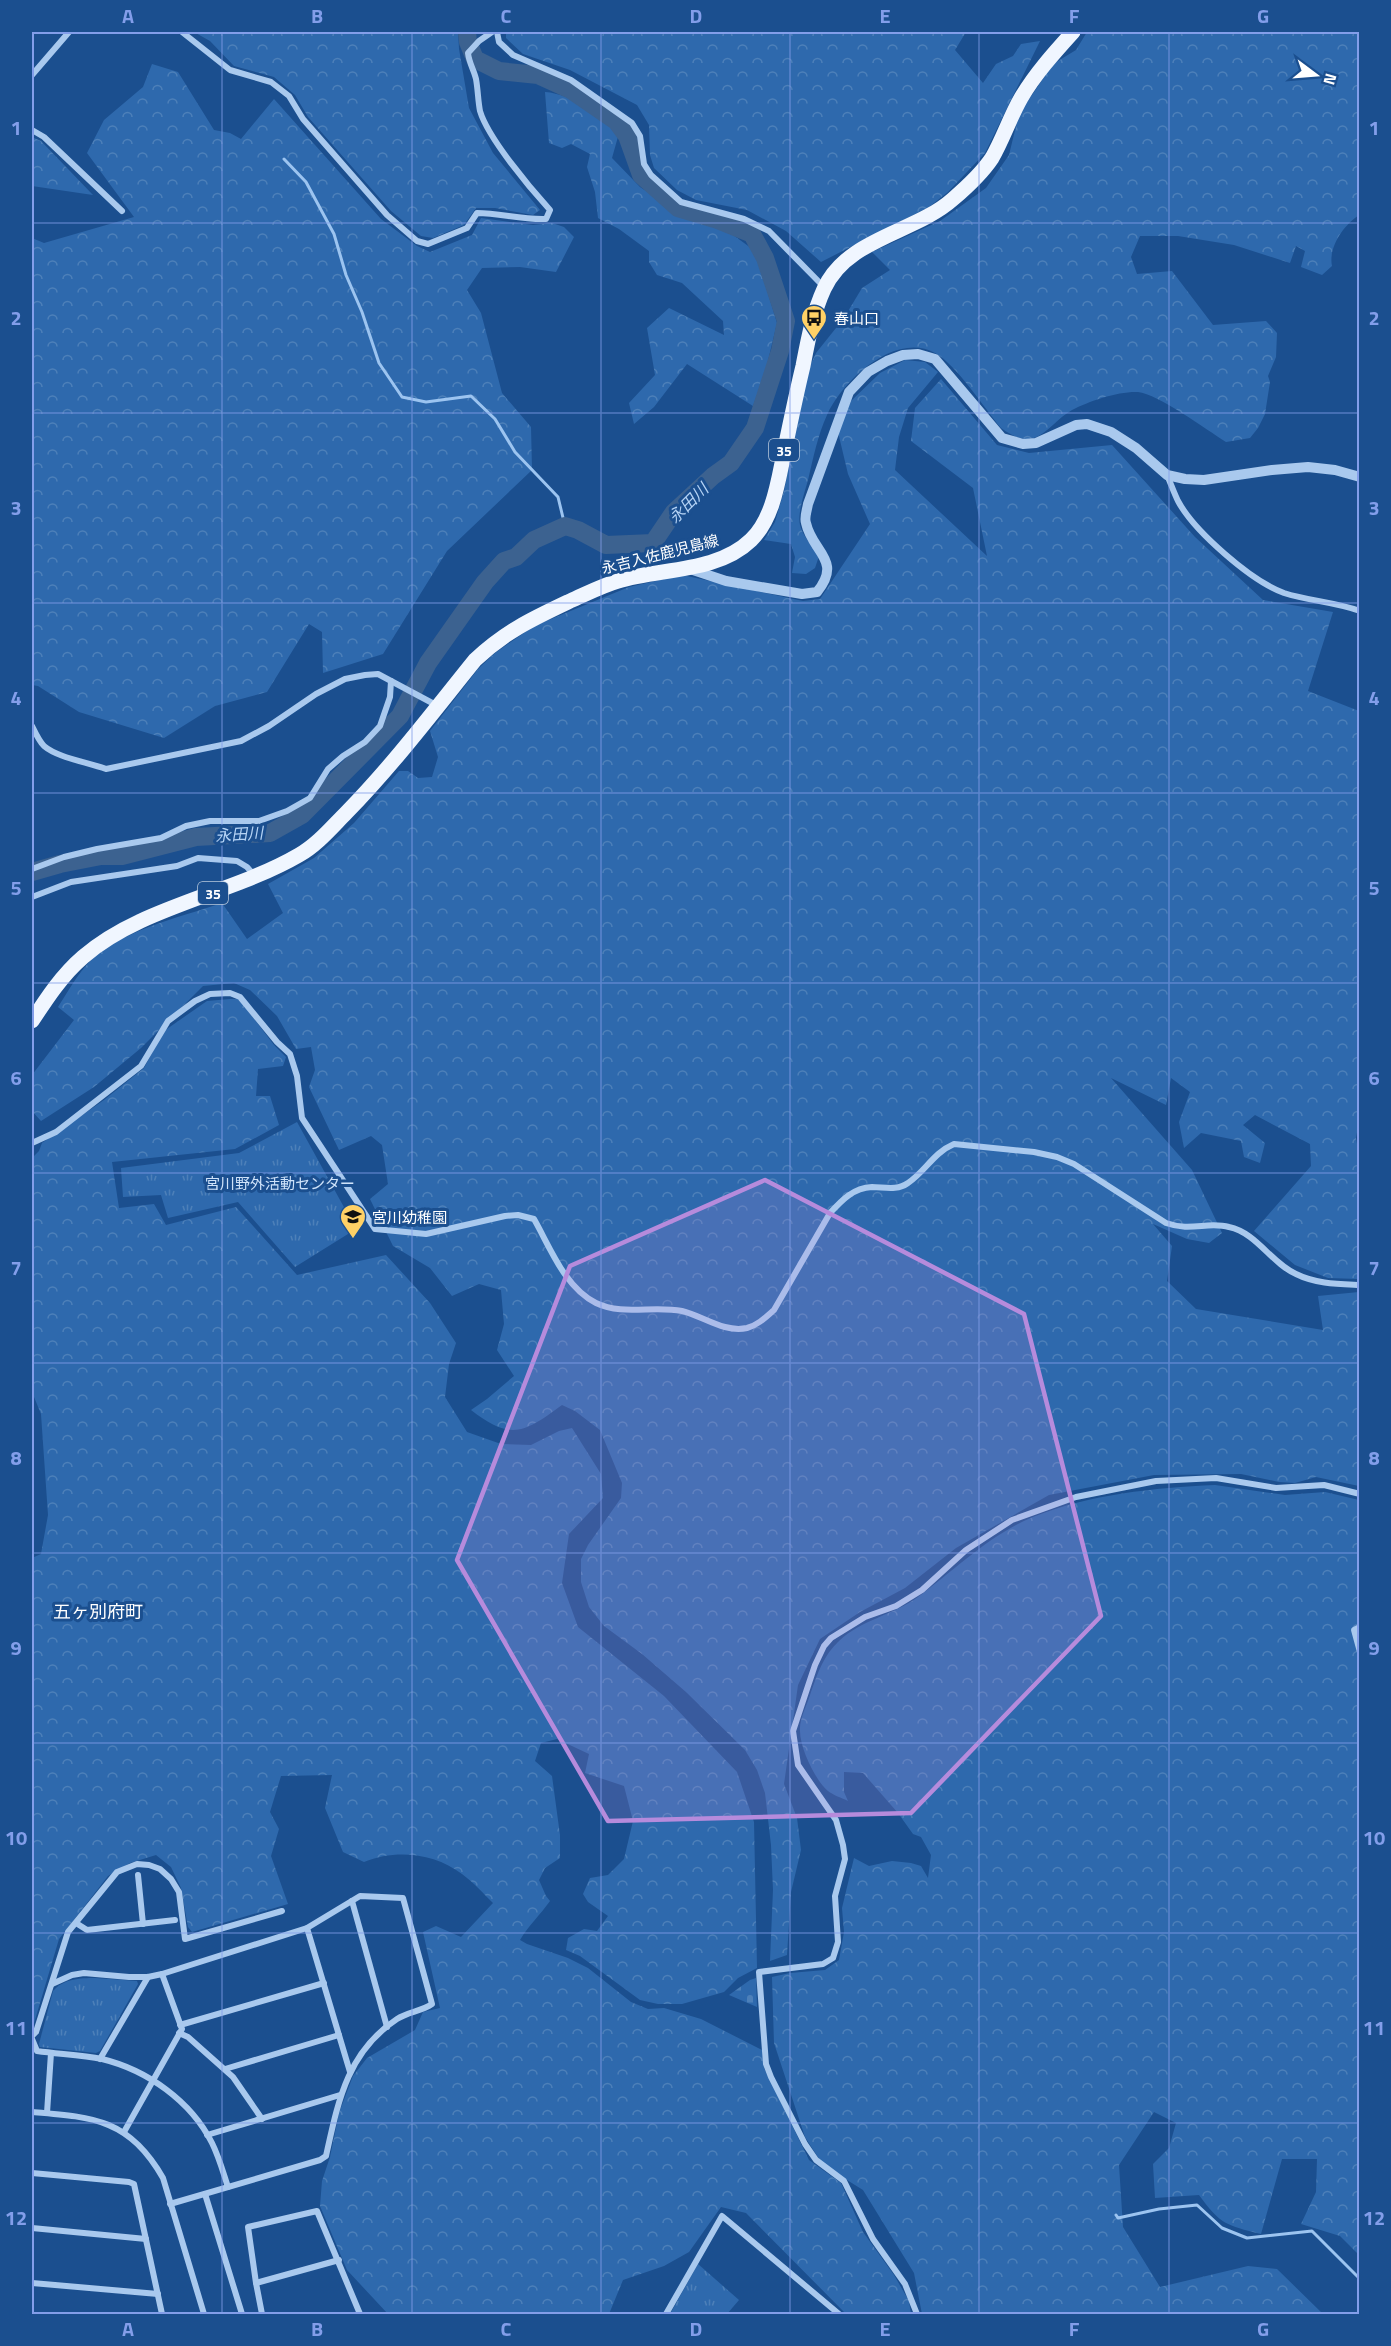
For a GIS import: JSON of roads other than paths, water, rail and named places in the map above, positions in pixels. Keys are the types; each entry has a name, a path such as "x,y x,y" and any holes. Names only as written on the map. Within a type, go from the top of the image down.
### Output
{"main road":[{"name":"永吉入佐鹿児島線","path":"32,1021 63,976 106,939 130,926 255,877 301,854 332,828 380,778 432,702 495,641 519,625 618,581 685,568 721,559 737,552 762,528 778,480 812,321 834,272 854,255 935,213 974,180 992,158 1022,96 1045,63 1073,32"}],"street":[{"path":"32,75 69,32"},
{"path":"182,32 230,70 272,82 289,96 303,119 387,215 417,241 428,244 467,228 477,213 492,213 529,220 546,219 550,210 507,157 489,131 480,111 476,76 469,64 468,53 478,41 492,32"},
{"path":"497,32 499,42 513,55 571,80 632,123 640,136 644,164 651,175 681,202 744,219 770,231 825,288"},
{"path":"32,130 44,137 122,211"},
{"path":"685,568 726,580 802,594 817,592 825,581 828,569 823,552 805,522 808,504 849,392 868,372 887,361 903,355 918,354 934,359 1002,438 1023,444 1036,443 1076,425 1087,424 1111,432 1136,448 1167,475 1178,501 1188,516 1248,573 1283,592 1344,605 1359,611"},
{"path":"1167,475 1204,480 1308,467 1335,470 1359,477"},
{"path":"32,726 42,744 55,754 85,761 106,770 241,741 345,679 378,674 432,702"},
{"path":"32,869 63,857 161,837 202,822 259,821 287,811 310,798 328,769 365,742 380,726 390,697 391,681"},
{"path":"32,897 71,882 177,866 198,858 237,861 247,867 255,877"},
{"path":"32,1143 56,1132 141,1066 168,1021 195,1001 210,994 230,993 240,997 277,1042 290,1054 297,1077 302,1118 375,1229 426,1234 505,1216 518,1215 534,1219 576,1288 596,1303 622,1311 676,1310 730,1329 747,1328 763,1320 774,1310 830,1213 842,1200 855,1191 871,1187 896,1188 908,1184 933,1156 954,1144 1034,1152 1057,1157 1074,1164 1166,1223 1179,1228 1229,1226 1246,1233 1279,1263 1296,1274 1328,1283 1359,1286"},
{"path":"917,2314 905,2284 869,2232 844,2181 816,2160 805,2144 766,2064 759,1972 823,1964 833,1958 838,1942 835,1896 845,1859 843,1845 836,1821 798,1765 793,1731 815,1665 824,1646 845,1628 865,1617 896,1606 922,1590 966,1550 1012,1520 1076,1497 1156,1482 1216,1478 1276,1488 1324,1485 1359,1494"},
{"path":"1359,1628 1354,1630 1359,1652"},
{"path":"228,2187 219,2158 207,2135 170,2091 135,2070 100,2059 37,2051 32,2038 69,1932 117,1872 137,1864 149,1864 160,1869 171,1879 179,1892 185,1939 282,1911"},
{"path":"138,1875 143,1924"},
{"path":"52,1984 72,1975 84,1973 148,1977 162,1974 307,1928 360,1896 403,1898 432,2004 398,2018 364,2048 340,2095 326,2156 323,2159 170,2204"},
{"path":"352,1901 387,2027"},
{"path":"76,1923 87,1930 175,1920"},
{"path":"307,1928 350,2072"},
{"path":"124,2132 182,2029 162,1974"},
{"path":"100,2059 148,1977"},
{"path":"180,2025 324,1983"},
{"path":"179,2033 188,2037 234,2076 262,2119"},
{"path":"225,2069 339,2035"},
{"path":"46,2113 51,2053"},
{"path":"207,2135 340,2095"},
{"path":"32,2112 81,2116 102,2122 124,2132 153,2161 163,2178 204,2314"},
{"path":"32,2173 134,2184 162,2314"},
{"path":"205,2194 242,2314"},
{"path":"262,2314 255,2283 248,2227 317,2211 360,2313 351,2314"},
{"path":"666,2314 722,2216 839,2314"},
{"path":"32,2228 147,2238"},
{"path":"255,2283 339,2260"},
{"path":"32,2283 158,2294"}],"waterway":[{"name":"永田川","path":"32,872 101,856 122,856 196,837 270,833 302,815 400,716 428,663 485,582 504,561 516,557 534,540 565,526 578,530 606,545 653,543 674,512 713,476 731,463 755,428 780,351 786,321 765,258 752,234 715,219 678,208 641,175 627,136 616,121 571,90 538,75 499,71 475,59 468,42 467,32"},
{"path":"284,159 306,182 334,234 346,275 362,312 379,363 402,397 426,402 471,396 495,419 515,452 558,497 565,526"},
{"path":"1116,2215 1118,2218 1159,2209 1197,2205 1222,2228 1247,2238 1312,2231 1360,2279"}],"place":[{"name":"春山口","path":"814,341"},
{"name":"宮川幼稚園","path":"353,1240"}],"district":[{"name":"五ヶ別府町","path":"98,1611"}],"park label":[{"name":"宮川野外活動センター","path":"280,1183"}]}
